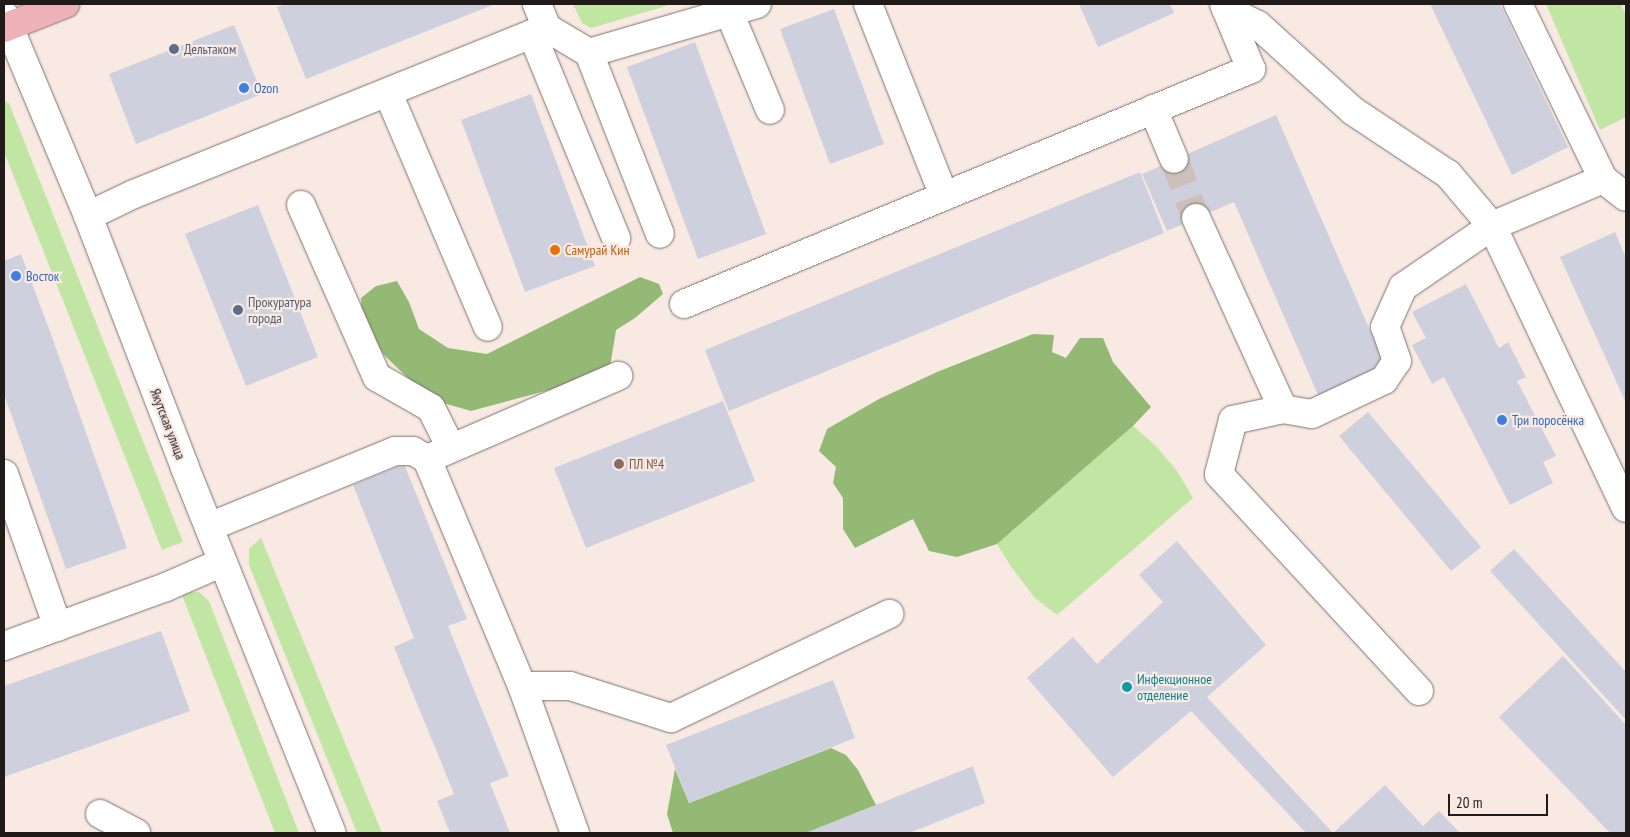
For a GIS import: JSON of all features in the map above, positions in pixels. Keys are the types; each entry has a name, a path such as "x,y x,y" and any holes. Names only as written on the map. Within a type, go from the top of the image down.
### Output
{"main road":[{"path":"5,23 65,4"}],"street":[{"path":"589,53 756,4"},
{"path":"868,4 944,196"},
{"path":"1518,4 1602,179 1626,197"},
{"path":"684,304 1251,69 1225,6"},
{"path":"1225,6 1258,25 1353,111 1448,174 1492,226 1626,508"},
{"path":"729,12 770,110"},
{"path":"539,22 589,53 660,234"},
{"path":"88,216 134,194 388,93 539,22"},
{"path":"539,22 616,238"},
{"name":"Якутская улица","path":"5,23 88,216 209,527 332,833"},
{"path":"388,93 488,327"},
{"path":"1153,109 1174,159"},
{"path":"1419,691 1219,474 1233,420 1283,409 1312,414 1384,380 1397,361 1385,327 1402,287 1492,226 1602,179"},
{"path":"301,205 377,377 431,408 451,448"},
{"path":"1196,218 1283,409"},
{"path":"427,459 618,376"},
{"path":"209,527 395,451 413,451 427,459 522,686 575,833"},
{"path":"4,474 58,627"},
{"path":"4,646 166,587 223,562"},
{"path":"522,686 570,686 671,718 889,614"},
{"path":"100,814 136,833"}],"green space":[{"path":"573,4 673,4 591,28 582,23"},
{"path":"1546,4 1621,4 1626,15 1626,117 1600,130"},
{"path":"4,101 9,103 183,542 162,550 4,152"},
{"path":"640,277 659,284 663,294 635,318 616,330 610,367 553,389 471,411 440,402 411,381 384,355 362,319 361,298 376,286 397,281 409,302 419,329 448,348 487,354"},
{"path":"1033,334 1054,335 1052,352 1066,358 1080,338 1103,338 1113,362 1151,407 1133,426 997,544 957,557 929,551 913,519 855,548 843,529 843,498 833,483 836,467 819,451 827,429 879,399 937,372"},
{"path":"1133,426 1155,445 1177,471 1193,498 1057,615 1034,597 997,544"},
{"path":"261,538 382,833 357,833 249,565 249,549"},
{"path":"199,592 209,601 299,833 275,833 182,595"},
{"path":"831,748 846,755 858,770 876,805 806,833 673,833 667,814 675,769 689,803"}],"building":[{"path":"286,4 495,4 306,79 277,7"},
{"path":"1079,4 1170,4 1174,13 1098,47"},
{"path":"1430,4 1500,4 1568,147 1512,175"},
{"path":"834,9 884,144 830,164 780,29"},
{"path":"234,25 262,94 136,144 109,74"},
{"path":"695,42 766,234 698,259 627,67"},
{"path":"531,94 595,266 525,292 461,120"},
{"path":"1276,115 1386,367 1319,397 1234,202 1167,231 1142,174"},
{"path":"1140,172 1164,233 729,411 705,350"},
{"path":"258,205 318,357 246,386 185,234"},
{"path":"1615,232 1626,258 1626,403 1560,257"},
{"path":"21,254 127,548 66,569 4,394 4,261"},
{"name":"Три поросёнка","path":"1466,284 1499,348 1508,342 1526,377 1517,381 1556,456 1543,462 1553,483 1510,505 1444,377 1432,384 1412,345 1426,338 1412,312"},
{"path":"723,401 755,481 586,548 554,468"},
{"path":"1368,412 1481,547 1451,571 1339,436"},
{"path":"404,464 467,619 448,626 509,776 490,783 510,833 450,833 437,801 454,794 394,647 414,638 353,485"},
{"name":"Инфекционное отделение","path":"1177,541 1266,645 1207,697 1333,833 1306,833 1191,711 1113,777 1027,678 1073,637 1097,664 1163,602 1139,575"},
{"path":"1514,549 1626,672 1626,720 1490,571"},
{"path":"161,631 190,711 4,777 4,686"},
{"path":"1563,656 1626,725 1626,833 1610,833 1499,717"},
{"path":"833,680 855,738 689,803 666,745"},
{"path":"973,766 985,803 909,833 806,833"},
{"path":"1385,785 1423,826 1439,811 1460,833 1333,833"}],"tunnel":[{"path":"1174,159 1196,218"}],"place":[{"name":"Дельтаком","path":"174,49"},
{"name":"Ozon","path":"244,88"},
{"name":"Самурай Кин","path":"555,250"},
{"name":"Восток","path":"16,276"},
{"name":"Прокуратура города","path":"238,310"},
{"name":"Три поросёнка","path":"1502,420"},
{"name":"ПЛ №4","path":"619,464"},
{"name":"Инфекционное отделение","path":"1127,687"}]}
